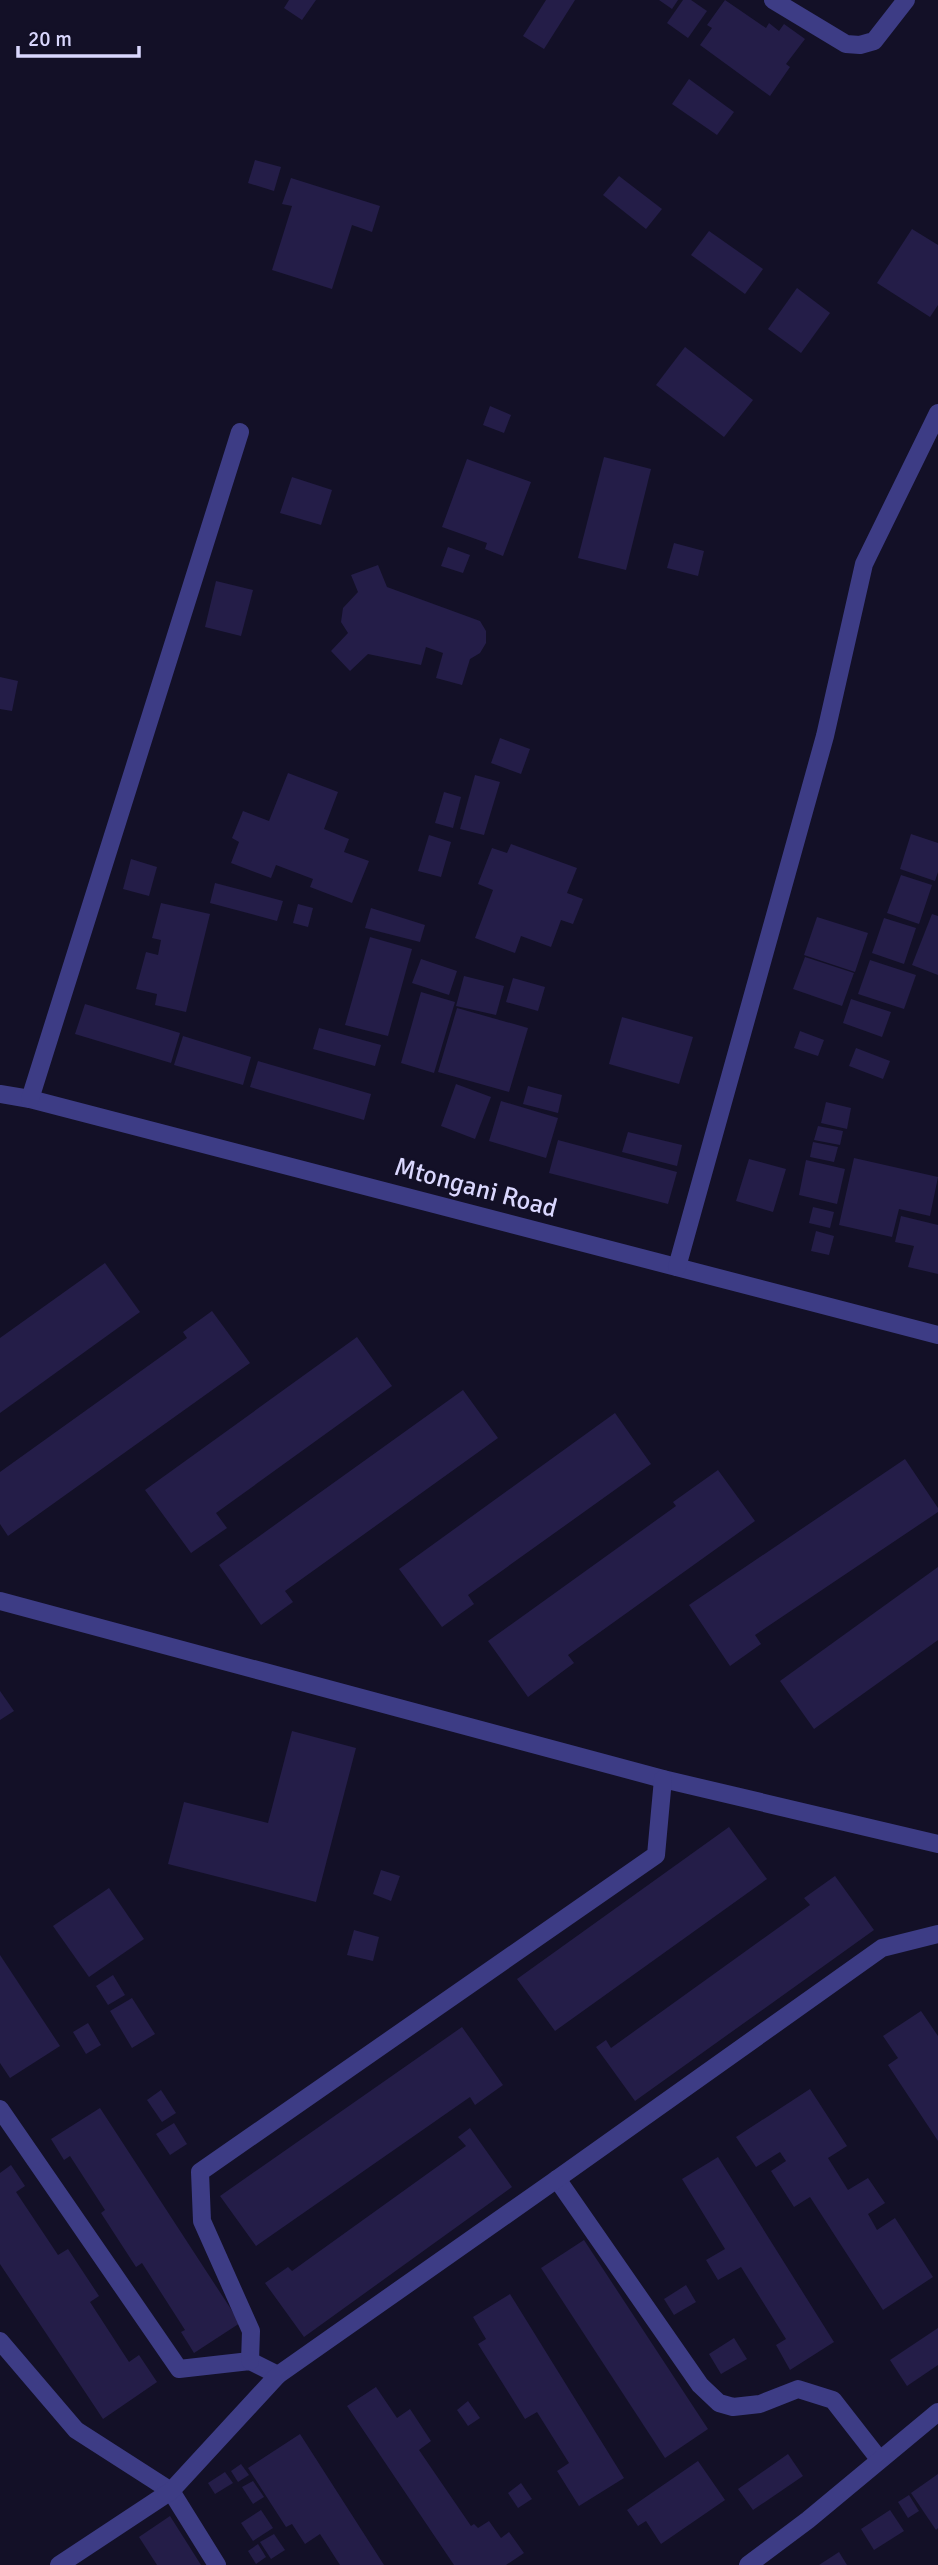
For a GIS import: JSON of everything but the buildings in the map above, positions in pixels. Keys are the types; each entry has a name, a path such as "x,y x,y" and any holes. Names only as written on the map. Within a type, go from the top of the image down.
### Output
{"street":[{"path":"774,0 846,44 860,45 874,41 906,0"},
{"path":"677,1267 825,736 864,564 938,413"},
{"path":"30,1099 240,432"},
{"name":"Mtongani Road","path":"0,1094 30,1099 938,1335"},
{"path":"0,1601 663,1779 938,1844"},
{"path":"250,2361 251,2331 202,2221 201,2172 656,1855 663,1779"},
{"path":"59,2565 171,2491 278,2375 882,1948 932,1933 938,1934"},
{"path":"0,2109 179,2369 250,2361 278,2375"},
{"path":"557,2179 700,2385 719,2403 733,2407 760,2404 798,2389 833,2400 879,2459"},
{"path":"0,2341 76,2430 171,2491 217,2565"},
{"path":"748,2565 938,2412"}]}
